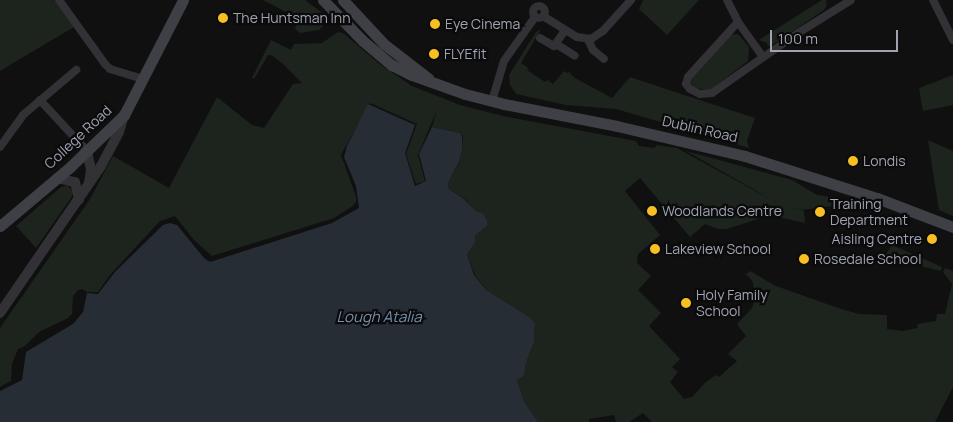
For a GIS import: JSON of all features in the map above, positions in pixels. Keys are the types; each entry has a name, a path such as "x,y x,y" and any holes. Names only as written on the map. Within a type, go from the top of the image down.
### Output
{"main road":[{"name":"College Road","path":"0,226 57,178 124,115 183,0"},
{"name":"Dublin Road","path":"324,0 363,41 392,65 465,94 492,102 617,126 746,156 877,198 953,227"},
{"name":"Dublin Road","path":"343,0 384,44 434,82"}],"street":[{"path":"59,0 110,69 142,79"},
{"path":"492,102 504,62 539,16 582,39 588,39 603,31 630,0"},
{"path":"727,0 738,22 763,57"},
{"path":"738,22 688,78 687,86 700,94 712,93 839,3 851,0"},
{"path":"933,0 953,40"},
{"path":"540,38 551,46 556,44 565,30"},
{"path":"588,39 593,50 604,59"},
{"path":"556,44 574,56"},
{"path":"0,147 15,124 76,70"},
{"path":"40,100 87,151 91,170 89,186"},
{"path":"0,312 89,186 112,147 124,115"},
{"path":"57,178 75,182 79,200"}],"shaded area":[{"path":"0,0 54,0 74,27 0,71"},
{"path":"263,0 305,0 324,14 328,21 319,30 300,33 295,29 299,19"},
{"path":"643,0 699,0 667,35 639,9"},
{"path":"822,0 826,0 827,5 824,10 772,45 768,46 767,43 759,40"},
{"path":"541,29 521,63 528,68 527,70 545,82 547,80 553,84 564,71 569,72 575,78 612,98 630,77 755,118 747,141 749,148 616,109 566,105 516,94 510,85 509,75 536,32"},
{"path":"338,32 343,33 381,65 412,86 460,105 503,116 636,141 639,146 654,148 657,145 677,148 781,205 686,151 792,180 817,195 862,202 802,210 784,205 804,211 805,223 774,216 764,217 727,229 718,229 705,224 690,237 640,178 625,191 660,235 638,254 637,263 651,276 638,290 661,313 649,326 680,359 672,367 678,372 670,382 684,399 692,397 706,382 716,375 719,377 737,361 728,354 746,336 737,324 752,308 754,301 753,282 746,274 750,271 776,286 841,309 859,314 887,315 887,329 903,331 917,328 918,324 936,321 937,314 945,314 952,284 943,272 945,268 953,271 953,387 935,422 652,422 643,413 629,422 616,422 614,415 589,419 589,422 538,422 524,401 517,380 524,376 526,363 534,342 535,323 528,316 486,290 475,275 467,254 475,243 475,236 487,226 487,220 483,213 476,211 465,199 449,189 448,183 459,163 463,136 460,133 432,127 437,110 418,155 425,181 416,184 406,154 417,124 370,103 341,155 356,196 356,202 353,206 334,218 212,256 194,240 175,216 160,221 110,275 98,292 78,290 73,296 72,314 68,318 39,332 25,346 18,349 12,364 11,381 0,387 0,328 90,199 113,156 169,188 217,97 252,125 264,128 293,84 302,83 271,55 268,55 254,79 252,78 271,40 291,50 294,44 322,43"},
{"path":"738,34 749,47 748,61 710,90 695,88 691,83 692,78 731,35"},
{"path":"953,75 953,105 923,111 919,88"},
{"path":"928,140 953,151 953,216 939,210"},
{"path":"68,185 73,192 71,198 36,248 16,226 61,187"},
{"path":"892,245 942,267 941,271 883,257 882,252 886,254"}],"water":[{"name":"Lough Atalia","path":"368,104 415,125 405,153 415,186 426,181 419,154 432,127 460,133 462,136 462,150 459,162 448,183 449,189 464,199 476,211 483,213 487,220 487,226 475,236 475,243 467,254 474,275 486,290 528,316 535,323 534,342 526,363 524,376 517,380 524,401 538,422 0,422 0,391 22,380 26,352 73,324 83,312 87,293 98,294 115,272 163,225 170,223 177,225 204,258 210,262 332,223 359,208 356,186 344,157 347,146"}],"place":[{"name":"The Huntsman Inn","path":"223,18"},
{"name":"Eye Cinema","path":"435,24"},
{"name":"FLYEfit","path":"434,54"},
{"name":"Londis","path":"853,161"},
{"name":"Woodlands Centre","path":"652,211"},
{"name":"Training Department","path":"820,212"},
{"name":"Aisling Centre","path":"932,239"},
{"name":"Lakeview School","path":"655,249"},
{"name":"Rosedale School","path":"804,259"},
{"name":"Holy Family School","path":"686,303"}]}
